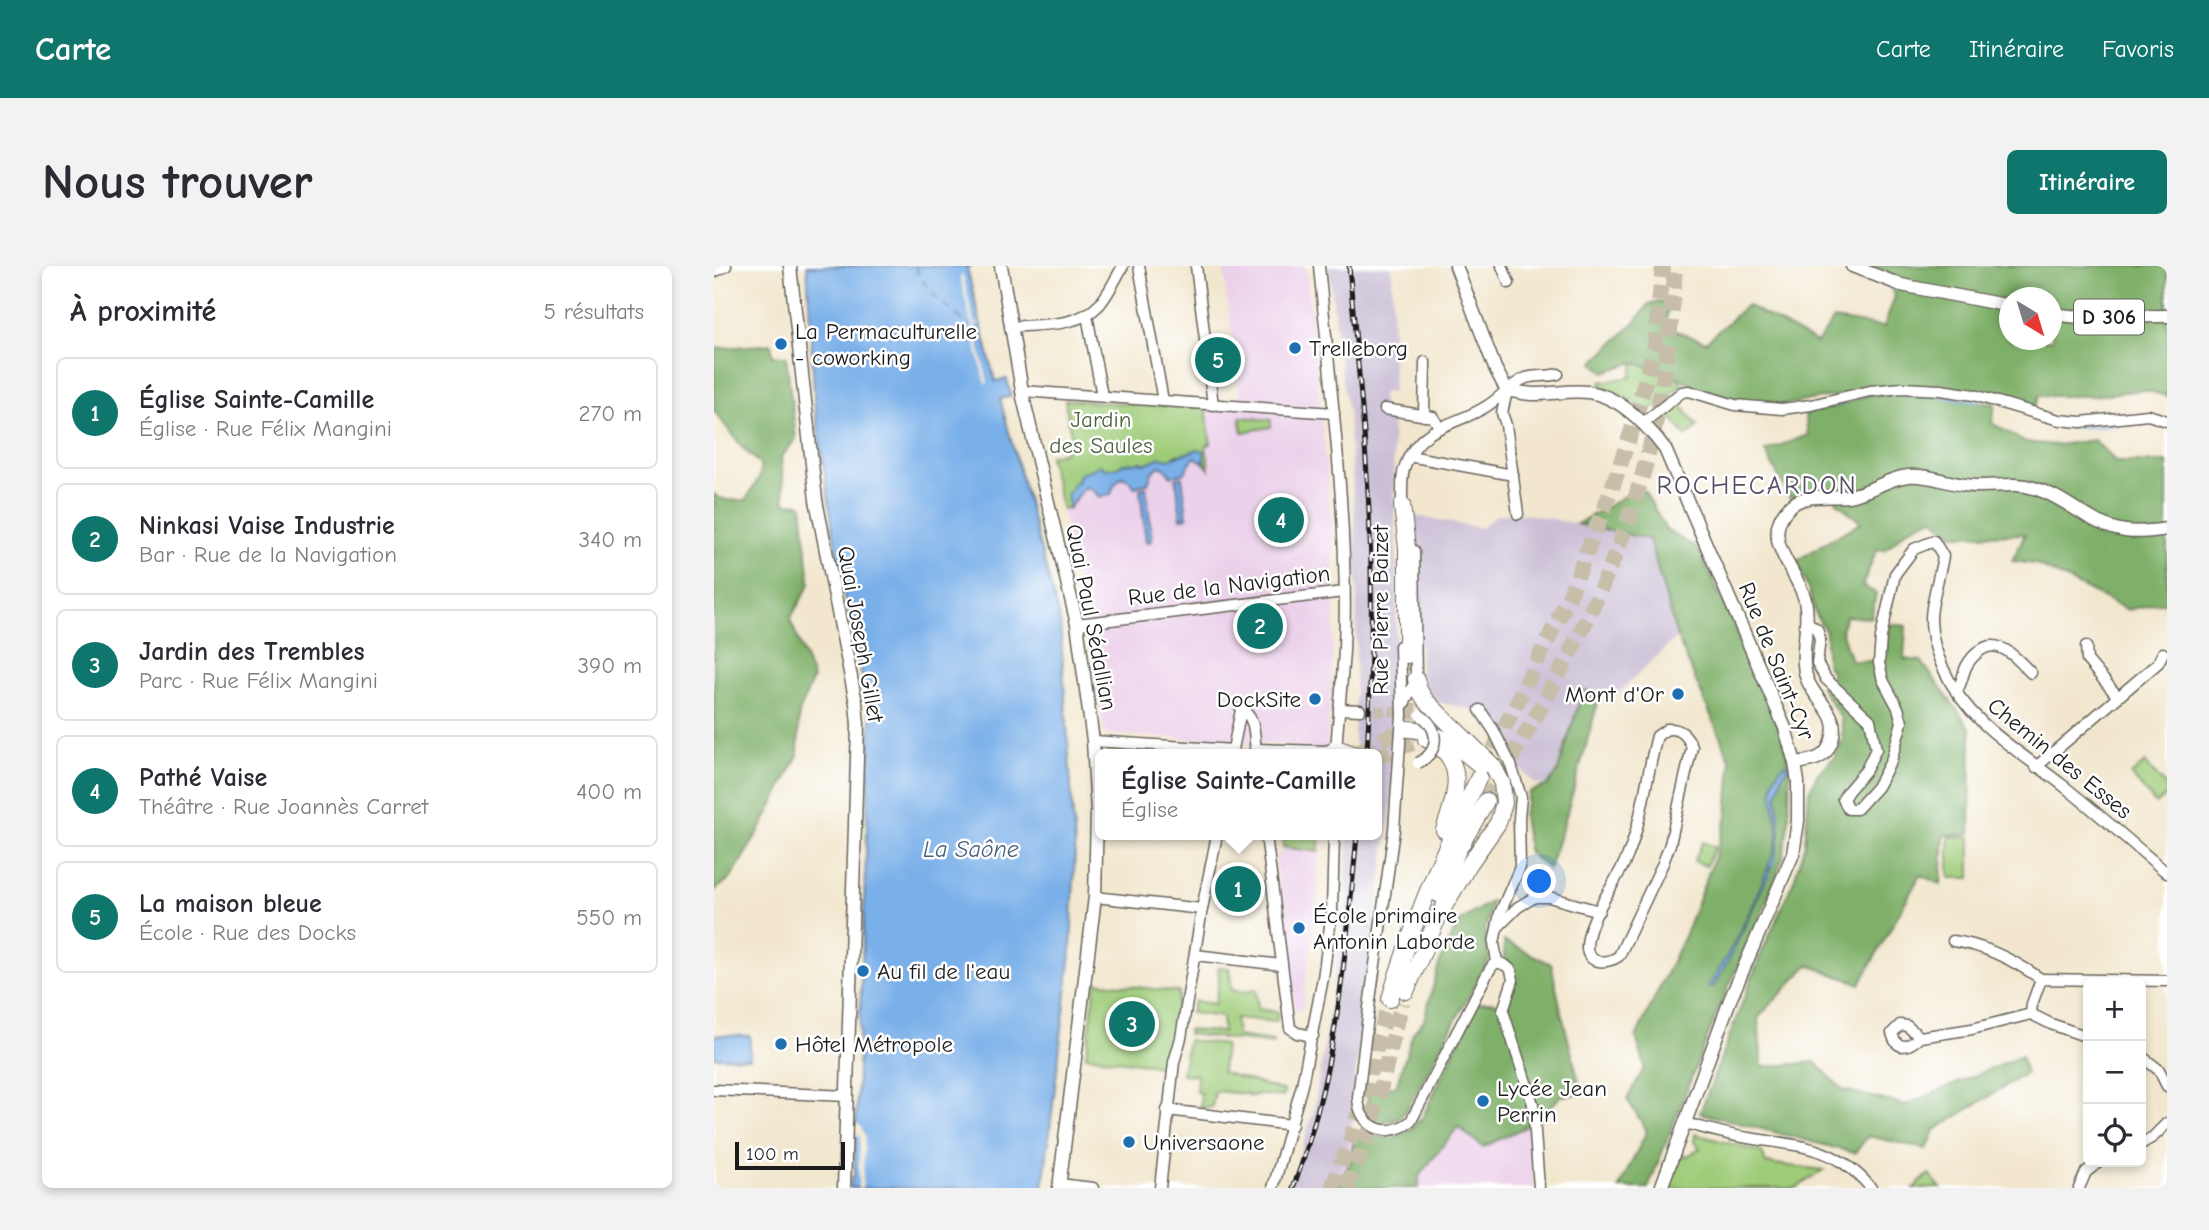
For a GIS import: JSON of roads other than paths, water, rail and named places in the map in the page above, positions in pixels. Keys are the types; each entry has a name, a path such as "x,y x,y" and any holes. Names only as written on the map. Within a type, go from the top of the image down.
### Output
{"highway":[{"path":"1402,505 1407,548 1407,655"},
{"path":"1399,998 1439,915 1496,827 1503,813 1505,798 1502,782 1493,766 1429,711 1416,679"},
{"path":"1405,719 1448,742 1480,765 1492,779 1497,792 1497,806 1480,848"},
{"path":"1399,998 1408,944 1457,783 1448,755 1426,739"},
{"path":"1408,944 1433,877 1479,777"},
{"path":"1399,998 1441,886 1486,801"}],"main road":[{"name":"Quai Joseph Gillet","path":"790,266 816,500 858,725 844,1188"},
{"name":"Quai Paul Sédallian","path":"1001,266 1022,391 1077,624 1093,741 1095,777"},
{"path":"1457,266 1494,366 1507,391"},
{"path":"1852,266 1891,282 1999,304"},
{"name":"D 306","path":"2062,315 2167,316"},
{"name":"Rue de Saint-Cyr","path":"1507,391 1532,394 1590,392 1612,400 1643,423 1665,449 1782,721 1795,763 1798,821 1793,854 1730,1000 1661,1188"},
{"path":"1795,763 1823,756 1835,733 1830,713 1808,682 1803,665 1806,602 1800,584 1780,550 1777,535 1778,524 1785,511 1809,496 1866,493 1906,476 1927,476 1967,486 2032,487 2107,526 2132,531 2167,529"},
{"name":"Quai Paul Sédallian","path":"1059,1186 1095,897 1096,840"}],"street":[{"path":"714,272 726,266"},
{"path":"1010,327 1072,321 1087,315 1102,302 1123,266"},
{"path":"1139,266 1163,401"},
{"path":"1196,266 1213,405"},
{"path":"1319,266 1342,521 1344,650 1336,749"},
{"path":"1502,266 1509,283"},
{"path":"1087,315 1102,396"},
{"path":"1424,416 1425,362"},
{"path":"1513,475 1409,456 1419,443 1439,427 1485,408 1530,377 1558,374"},
{"path":"1643,423 1682,392 1689,391 1735,405 1782,409 1870,391 1902,388 1974,395 2059,420 2081,422 2148,415 2167,421"},
{"path":"1022,391 1334,412"},
{"path":"1507,391 1502,413 1518,514"},
{"path":"1385,410 1433,417 1439,427"},
{"name":"Rue Pierre Baizet","path":"1405,719 1399,520 1402,505 1401,483 1409,456"},
{"name":"Rue Pierre Baizet","path":"1402,505 1408,520 1415,567 1416,679 1405,698 1394,830 1358,1097 1358,1106 1366,1121 1373,1127 1390,1131 1411,1121 1486,976 1497,962"},
{"name":"Chemin des Esses","path":"1807,622 1817,629 1820,639 1817,663 1826,679 1870,720 1876,749 1866,771 1847,790 1843,800 1847,809 1857,809 1877,787 1891,761 1902,722 1898,708 1883,680 1879,663 1881,637 1895,574 1914,549 1934,541 1943,556 1931,618 1936,653 1968,710 1985,727 2063,786 2167,873"},
{"name":"Rue de la Navigation","path":"1077,624 1344,592"},
{"path":"1956,692 1967,665 1978,651 1988,646 1999,646 2031,673"},
{"path":"2087,646 2087,660 2118,697"},
{"path":"2036,767 2158,663 2163,653"},
{"path":"1339,709 1360,710"},
{"path":"1234,749 1241,710 1251,717 1255,749"},
{"path":"1480,710 1511,765 1521,797 1520,867 1500,913 1494,943 1497,962 1511,970 1513,980 1503,1011 1533,1104 1539,1188"},
{"path":"1400,762 1418,763 1432,752 1436,739 1429,711 1405,719"},
{"path":"1667,729 1681,731 1688,737 1692,747 1670,844 1619,956 1611,962 1595,961 1587,950 1590,932 1599,911 1631,846 1657,736 1667,729"},
{"path":"1093,741 1195,749"},
{"path":"1160,1188 1175,1057 1180,1042 1216,840"},
{"path":"1267,840 1290,1028 1297,1033 1312,1036"},
{"path":"1273,1188 1292,1125 1312,1036 1331,918 1334,840"},
{"path":"1095,897 1202,909"},
{"path":"1498,927 1518,907 1535,897 1549,897 1599,911"},
{"path":"1953,941 1985,949 2020,965 2041,979 2167,981"},
{"path":"1195,955 1282,965"},
{"path":"2031,1014 2041,979"},
{"path":"1920,1037 1972,1029 2031,1014 2083,1035"},
{"path":"2146,1060 2159,1070 2167,1086"},
{"path":"714,1090 847,1096"},
{"path":"1167,1110 1292,1125"},
{"path":"1684,1123 1746,1138 1818,1150 1853,1169 1871,1188"},
{"path":"2146,1141 2167,1123"},
{"path":"2079,1188 2086,1172 2092,1167"},
{"path":"1059,1186 1093,1188"}],"water":[{"name":"La Saône","path":"807,266 971,266 967,268 995,381 1007,379 1011,396 1000,399 1060,620 1075,847 1071,953 1043,1188 850,1188 851,1177 854,1177 871,717 841,583 815,409"},
{"path":"1198,449 1204,451 1204,463 1195,457 1185,473 1171,476 1165,468 1159,466 1152,472 1148,483 1135,487 1122,477 1114,485 1111,494 1099,497 1086,487 1069,508 1067,493 1072,490 1072,484 1077,482 1078,476 1100,465 1104,469 1116,468 1122,464 1145,464 1160,457 1169,459"},
{"path":"1182,477 1187,517 1181,518 1176,478"},
{"path":"1146,487 1152,541 1146,542 1140,489"},
{"path":"1788,763 1777,795 1780,833 1774,863 1728,961 1713,987 1708,987 1740,930 1772,857 1778,834 1773,786 1780,769"},
{"path":"714,1035 750,1036 750,1058 714,1057"}],"waterway":[{"path":"1892,394 1979,402"},
{"path":"1817,409 1844,402"},
{"path":"2063,426 2089,427 2140,421"}],"tunnel":[{"path":"1483,771 1569,597 1611,491 1633,427 1655,345 1663,266"},
{"path":"1486,801 1570,653 1622,536 1636,496 1658,411 1671,324 1675,266"},
{"path":"1407,655 1409,725 1420,735"},
{"path":"1360,710 1406,712"},
{"path":"1366,749 1408,729"},
{"path":"1382,755 1426,739"},
{"path":"1332,1188 1352,1136 1390,999"},
{"path":"1347,1188 1369,1134 1402,1003"}],"railway":[{"path":"1349,266 1370,536 1371,645 1367,749"},
{"path":"1293,1188 1308,1146 1329,1059 1343,969 1356,840"}],"place":[{"name":"La Permaculturelle - coworking","path":"781,344"},
{"name":"Trelleborg","path":"1295,348"},
{"name":"La maison bleue","path":"1218,360"},
{"name":"Pathé Vaise","path":"1281,520"},
{"name":"Ninkasi Vaise Industrie","path":"1260,626"},
{"name":"Mont d'Or","path":"1678,694"},
{"name":"DockSite","path":"1315,699"},
{"name":"Église Sainte-Camille","path":"1238,889"},
{"name":"École primaire Antonin Laborde","path":"1299,928"},
{"name":"Au fil de l'eau","path":"863,971"},
{"name":"Jardin des Trembles","path":"1132,1024"},
{"name":"Hôtel Métropole","path":"781,1044"},
{"name":"Lycée Jean Perrin","path":"1483,1101"},
{"name":"Universaone","path":"1129,1142"}],"district":[{"name":"ROCHECARDON","path":"1757,485"}],"park label":[{"name":"Jardin des Saules","path":"1101,432"}]}
